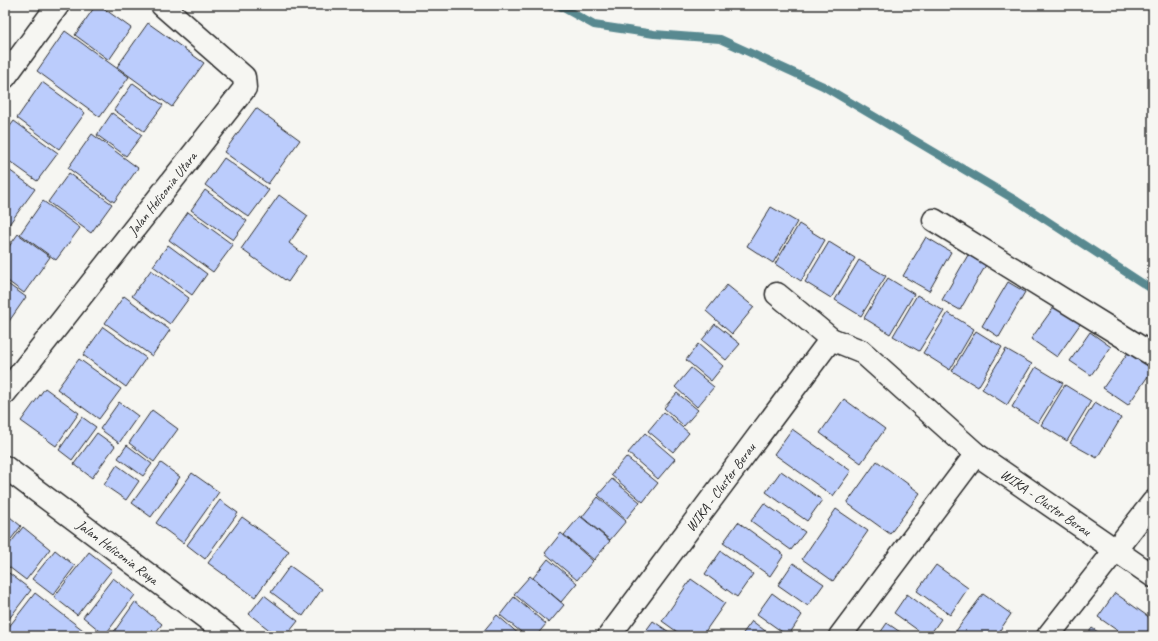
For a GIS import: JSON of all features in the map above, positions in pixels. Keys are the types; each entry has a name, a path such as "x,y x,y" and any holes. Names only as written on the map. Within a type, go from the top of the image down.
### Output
{"street":[{"path":"5,77 58,5"},
{"name":"Jalan Heliconia Utara","path":"5,393 244,88 244,77 162,5"},
{"path":"934,220 1153,355"},
{"name":"WIKA - Cluster Berau","path":"777,294 831,338 861,351 976,454 1153,576"},
{"name":"WIKA - Cluster Berau","path":"609,636 831,338"},
{"path":"840,636 976,454"},
{"name":"Jalan Heliconia Raya","path":"5,467 230,636"},
{"path":"1048,636 1153,502"}],"building":[{"path":"96,5 99,5 131,28 109,60 75,35"},
{"path":"148,23 204,63 172,107 117,67"},
{"path":"65,31 129,77 100,117 37,71"},
{"path":"42,82 85,113 59,149 17,118"},
{"path":"133,83 163,105 144,131 114,110"},
{"path":"256,108 300,140 268,184 224,152"},
{"path":"112,113 142,135 126,156 97,135"},
{"path":"14,121 58,153 37,181 5,158 5,133"},
{"path":"92,134 138,168 114,202 68,168"},
{"path":"224,158 269,190 249,217 205,185"},
{"path":"5,167 35,189 7,227 5,225"},
{"path":"69,173 112,204 91,233 48,202"},
{"path":"205,190 247,221 233,240 191,210"},
{"path":"279,195 308,216 289,243 306,256 288,282 241,249"},
{"path":"43,201 80,228 56,260 20,234"},
{"path":"771,207 797,222 773,263 747,246"},
{"path":"188,212 233,245 213,272 169,240"},
{"path":"799,224 825,240 801,281 775,264"},
{"path":"18,234 50,257 24,293 5,279 5,252"},
{"path":"926,237 951,252 929,291 903,276"},
{"path":"829,242 855,258 831,298 805,282"},
{"path":"168,245 207,274 192,295 153,266"},
{"path":"968,255 986,265 960,310 942,300"},
{"path":"859,260 886,276 861,316 835,300"},
{"path":"151,270 189,298 170,324 132,296"},
{"path":"888,278 914,294 890,334 864,318"},
{"path":"5,282 26,297 5,327"},
{"path":"1008,282 1025,292 999,337 982,326"},
{"path":"727,285 754,307 732,334 706,311"},
{"path":"917,295 944,311 919,351 893,336"},
{"path":"124,296 170,330 152,356 105,323"},
{"path":"1056,304 1081,323 1057,357 1031,339"},
{"path":"948,313 974,329 950,370 923,353"},
{"path":"715,324 740,344 726,360 702,340"},
{"path":"103,327 146,358 126,387 83,355"},
{"path":"976,331 1002,347 978,387 952,371"},
{"path":"1090,332 1111,347 1091,375 1070,361"},
{"path":"698,344 723,366 711,381 686,360"},
{"path":"1132,347 1153,362 1153,369 1128,405 1103,388"},
{"path":"1006,349 1032,364 1007,405 982,389"},
{"path":"79,359 121,389 99,419 57,389"},
{"path":"1036,367 1063,383 1038,423 1012,407"},
{"path":"691,368 714,387 697,407 675,387"},
{"path":"1065,385 1091,401 1067,441 1041,425"},
{"path":"45,388 79,413 56,446 21,421"},
{"path":"677,393 698,410 684,426 664,408"},
{"path":"844,399 885,429 861,463 820,433"},
{"path":"119,402 138,416 119,443 100,429"},
{"path":"1095,402 1121,418 1097,458 1070,443"},
{"path":"152,410 178,429 154,462 129,443"},
{"path":"664,412 689,433 673,452 648,431"},
{"path":"82,417 96,427 72,460 59,450"},
{"path":"792,429 851,471 833,496 774,454"},
{"path":"97,433 115,446 92,478 74,464"},
{"path":"645,433 675,459 658,479 628,453"},
{"path":"127,445 152,464 143,476 118,458"},
{"path":"626,457 658,483 643,502 611,475"},
{"path":"877,461 920,493 890,534 847,503"},
{"path":"161,463 180,477 151,517 132,503"},
{"path":"117,465 139,481 126,500 104,485"},
{"path":"781,471 822,500 807,521 766,492"},
{"path":"192,473 219,492 183,543 156,523"},
{"path":"612,479 640,502 626,519 598,495"},
{"path":"598,497 626,521 610,540 582,517"},
{"path":"220,500 238,513 205,559 187,545"},
{"path":"764,503 805,532 791,550 751,521"},
{"path":"836,509 868,531 833,581 802,559"},
{"path":"5,513 21,526 5,547"},
{"path":"580,516 610,541 594,560 564,535"},
{"path":"242,517 289,551 255,597 208,563"},
{"path":"738,522 784,555 770,576 723,543"},
{"path":"23,527 50,549 26,580 5,564 5,550"},
{"path":"561,533 593,561 577,580 545,553"},
{"path":"55,550 75,566 53,595 32,579"},
{"path":"721,551 753,574 737,597 705,574"},
{"path":"89,552 112,570 77,615 54,597"},
{"path":"548,559 577,583 561,602 533,578"},
{"path":"793,563 824,584 808,606 778,585"},
{"path":"936,565 968,588 950,615 917,591"},
{"path":"290,566 322,589 303,616 271,592"},
{"path":"5,570 31,590 5,624"},
{"path":"530,576 564,605 549,623 514,594"},
{"path":"113,578 135,595 105,635 83,617"},
{"path":"691,579 725,603 702,636 683,636 662,621"},
{"path":"35,593 83,630 79,636 5,636 5,632"},
{"path":"772,593 802,615 788,636 757,614"},
{"path":"1115,593 1153,620 1153,625 1145,636 1125,636 1098,617"},
{"path":"907,594 941,619 929,636 926,636 894,613"},
{"path":"983,594 1011,614 996,636 963,636 956,631"},
{"path":"264,595 298,621 286,636 277,636 249,614"},
{"path":"514,597 546,624 536,636 526,636 500,615"},
{"path":"135,602 162,624 153,636 111,636"},
{"path":"497,615 521,636 485,636 482,633"},
{"path":"653,621 675,636 642,636"},
{"path":"752,621 772,636 741,636"},
{"path":"887,623 906,636 878,636"},
{"path":"1092,628 1104,636 1086,636"}],"waterway":[{"path":"558,5 594,25 654,34 720,39 823,86 1017,201 1153,290"}]}
